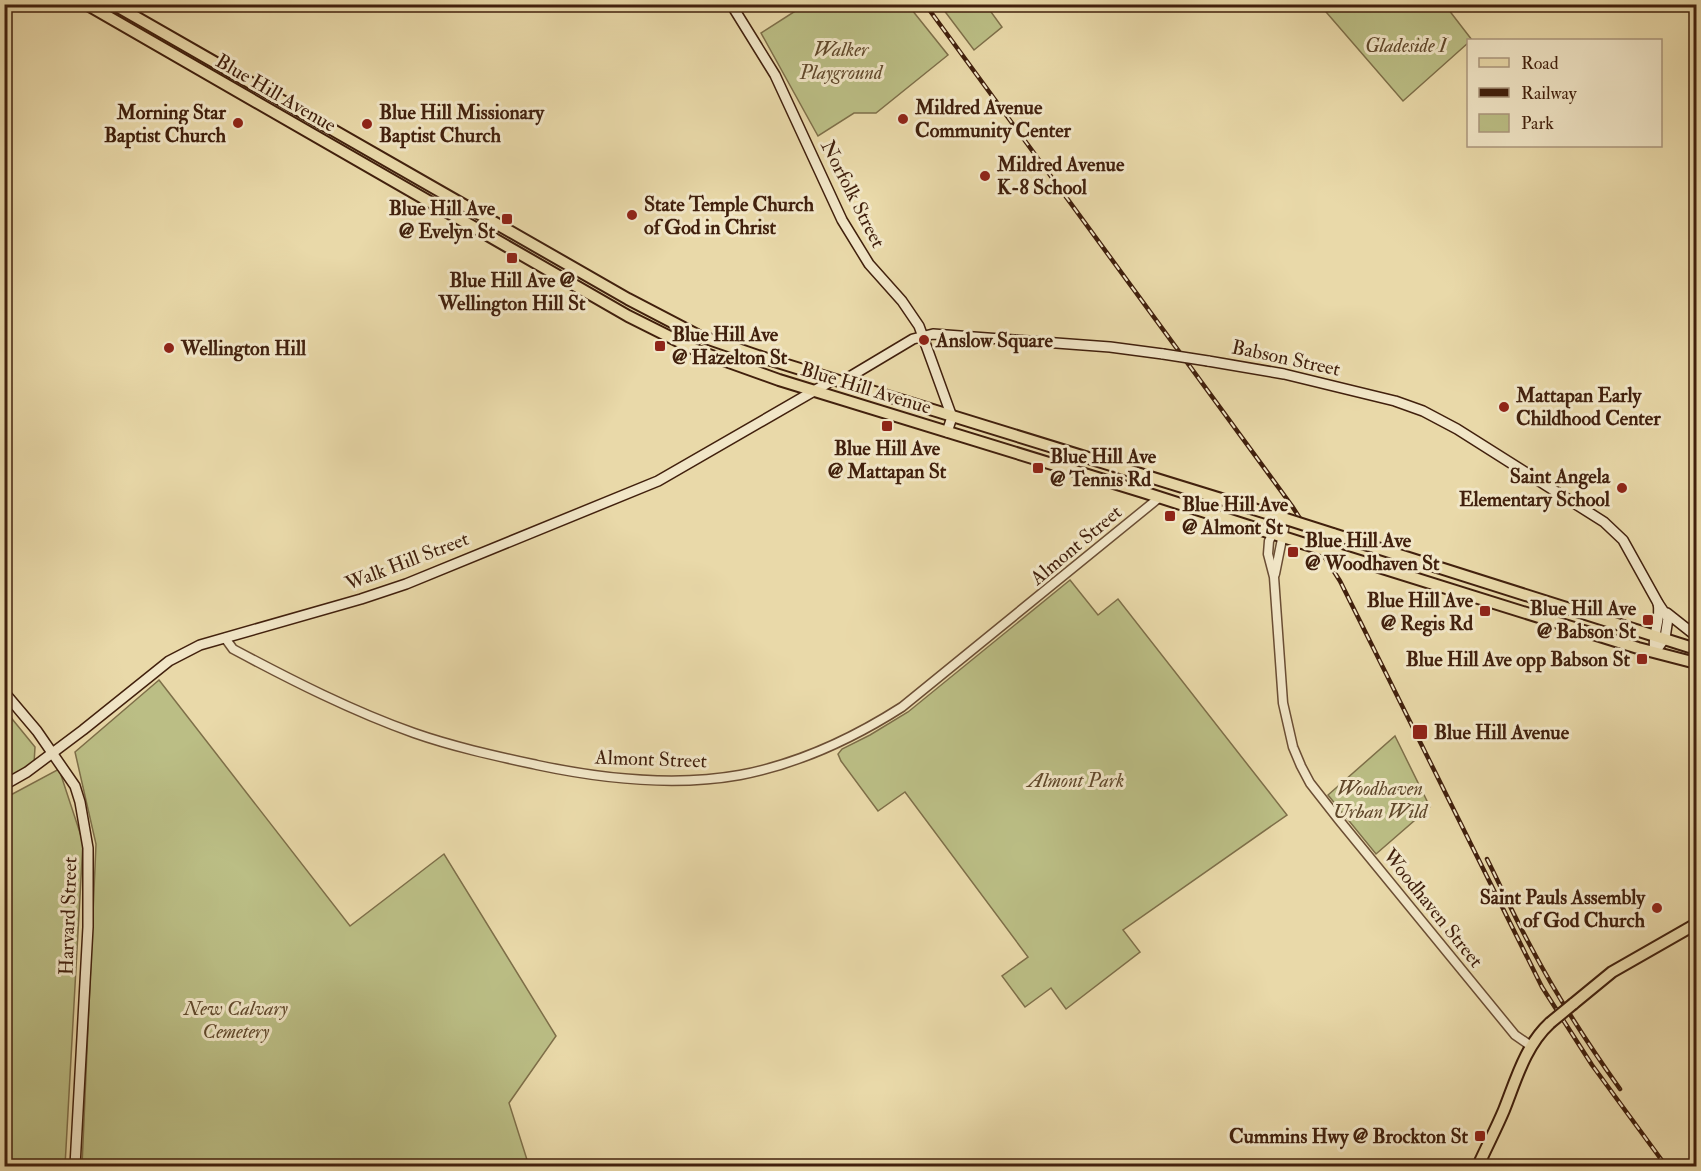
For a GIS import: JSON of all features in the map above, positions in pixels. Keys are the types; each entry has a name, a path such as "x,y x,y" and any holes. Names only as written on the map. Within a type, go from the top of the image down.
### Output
{"main road":[{"name":"Blue Hill Avenue","path":"86,4 651,329 710,356 1302,543 1696,663"},
{"name":"Blue Hill Avenue","path":"113,4 667,321 718,343 1696,649"},
{"name":"Norfolk Street","path":"731,4 774,75 842,220 869,264 913,315 923,336 952,417"},
{"name":"Babson Street","path":"837,381 913,339 923,336 965,336 1110,347 1249,367 1406,404 1431,415 1519,467 1604,522 1623,540 1658,603 1666,613"},
{"name":"Walk Hill Street","path":"4,785 27,772 83,730 169,661 200,645 362,599 406,584 658,481 813,390 837,381"},
{"path":"947,432 952,417"},
{"path":"1655,652 1659,637 1658,603"},
{"path":"1659,637 1669,622 1666,613"},
{"path":"1666,613 1696,636"},
{"name":"Harvard Street","path":"4,692 37,732 75,786 88,848 88,927 75,1167"},
{"path":"1478,1167 1531,1046 1550,1023 1612,972 1696,924"}],"street":[{"name":"Almont Street","path":"225,638 233,649 336,700 413,732 455,746 558,769 604,776 680,780 739,775 819,751 862,732 902,707 1160,497"},
{"name":"Woodhaven Street","path":"1283,519 1267,551 1274,577 1282,703 1293,747 1306,774 1339,820 1515,1035 1531,1046"}],"green space":[{"name":"Walker Playground","path":"793,5 908,5 948,55 876,113 854,113 818,136 761,33 797,10"},
{"path":"940,5 986,5 1002,27 974,50"},
{"name":"Gladeside I","path":"1320,5 1445,5 1471,39 1467,39 1467,44 1403,101"},
{"name":"Almont Park","path":"1070,580 1098,615 1118,599 1287,815 1123,930 1140,952 1066,1009 1051,988 1025,1007 1002,976 1028,957 905,792 878,811 838,754 842,749 908,712"},
{"name":"New Calvary Cemetery","path":"159,680 350,926 444,854 556,1036 509,1103 529,1166 82,1166 96,844 75,752"},
{"path":"4,709 35,747 34,764 4,780"},
{"name":"Woodhaven Urban Wild","path":"1395,736 1430,807 1376,854 1328,795"},
{"path":"59,769 83,842 65,1166 5,1166 5,798"}],"railway":[{"path":"925,4 1292,506 1340,581 1542,987 1592,1065 1666,1166"},
{"path":"1487,859 1520,927 1552,985 1620,1089"}],"place":[{"name":"Mildred Avenue Community Center","path":"903,119"},
{"name":"Morning Star Baptist Church","path":"238,123"},
{"name":"Blue Hill Missionary Baptist Church","path":"367,124"},
{"name":"Mildred Avenue K-8 School","path":"985,176"},
{"name":"State Temple Church of God in Christ","path":"632,215"},
{"name":"Blue Hill Ave @ Evelyn St","path":"507,219"},
{"name":"Blue Hill Ave @ Wellington Hill St","path":"512,258"},
{"name":"Anslow Square","path":"924,340"},
{"name":"Blue Hill Ave @ Hazelton St","path":"660,346"},
{"name":"Wellington Hill","path":"169,348"},
{"name":"Mattapan Early Childhood Center","path":"1504,407"},
{"name":"Blue Hill Ave @ Mattapan St","path":"887,426"},
{"name":"Blue Hill Ave @ Tennis Rd","path":"1038,468"},
{"name":"Saint Angela Elementary School","path":"1622,488"},
{"name":"Blue Hill Ave @ Almont St","path":"1170,516"},
{"name":"Blue Hill Ave @ Woodhaven St","path":"1293,552"},
{"name":"Blue Hill Ave @ Regis Rd","path":"1485,611"},
{"name":"Blue Hill Ave @ Babson St","path":"1648,620"},
{"name":"Blue Hill Ave opp Babson St","path":"1642,659"},
{"name":"Blue Hill Avenue","path":"1420,732"},
{"name":"Saint Pauls Assembly of God Church","path":"1657,908"},
{"name":"Cummins Hwy @ Brockton St","path":"1480,1136"}]}
